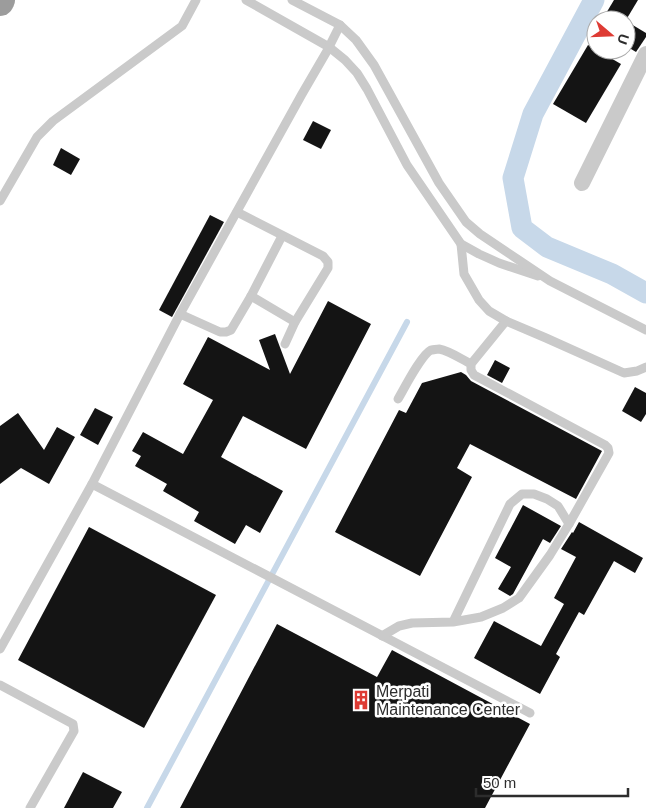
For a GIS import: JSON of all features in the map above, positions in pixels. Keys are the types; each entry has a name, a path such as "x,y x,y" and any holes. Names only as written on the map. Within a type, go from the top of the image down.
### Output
{"street":[{"path":"582,183 646,54"}],"lane":[{"path":"0,201 37,137 53,121 182,26 196,0"},
{"path":"246,0 329,47 346,60 357,73 407,165 461,244 464,274 479,300 489,311 506,321 624,373 646,367"},
{"path":"292,0 340,26 356,40 374,65 439,183 466,222 480,234 550,280 646,330"},
{"path":"0,649 92,484 180,314 340,26"},
{"path":"237,212 323,256 328,262 328,268 295,322 285,344"},
{"path":"180,314 220,332 231,330 282,236"},
{"path":"461,244 499,263 550,280"},
{"path":"251,296 295,322"},
{"path":"382,636 400,626 412,623 453,622 481,617 503,608 519,598 550,555 608,453 608,448 605,445 474,375 471,370 471,364 506,321"},
{"path":"398,399 429,351 440,349 471,364"},
{"path":"92,484 530,713"},
{"path":"453,622 510,504 522,494 534,494 558,506 568,524"},
{"path":"0,685 73,724 74,732 30,808"}],"building":[{"path":"614,0 638,0 632,10 608,10"},
{"path":"636,27 646,33 646,37 636,52"},
{"path":"586,48 586,60 614,60 621,64 586,123 553,104"},
{"path":"313,121 331,130 321,149 303,140"},
{"path":"61,148 80,159 71,175 53,165"},
{"path":"210,215 224,222 172,317 159,310"},
{"path":"328,301 371,324 306,449 243,416 221,457 283,491 260,533 246,525 235,544 194,521 199,512 163,491 167,484 135,466 141,456 132,451 143,432 183,454 213,400 183,384 208,337 270,370 259,340 275,334 290,374"},
{"path":"495,360 510,368 502,383 487,375"},
{"path":"461,372 471,381 602,451 576,499 470,444 457,468 472,477 420,576 335,532 399,410 406,413 422,383"},
{"path":"635,387 646,393 646,414 641,422 622,411"},
{"path":"95,408 113,417 98,445 80,435"},
{"path":"18,413 44,450 57,427 75,437 49,484 21,468 0,484 0,426"},
{"path":"523,505 561,526 550,543 543,539 513,594 510,596 498,589 511,567 495,558"},
{"path":"579,522 643,558 635,573 614,561 584,615 579,612 556,654 560,657 540,694 474,658 494,621 541,646 564,604 554,598 576,557 561,549"},
{"path":"89,527 216,595 144,728 18,660"},
{"name":"Merpati Maintenance Center","path":"277,624 377,677 392,650 530,724 485,808 180,808"},
{"path":"83,772 122,792 113,808 64,808"}],"waterway":[{"path":"594,0 533,114 513,178 522,228 547,247 612,274 646,293"},
{"path":"147,808 407,322"}],"place":[{"name":"Merpati Maintenance Center","path":"361,700"}]}
